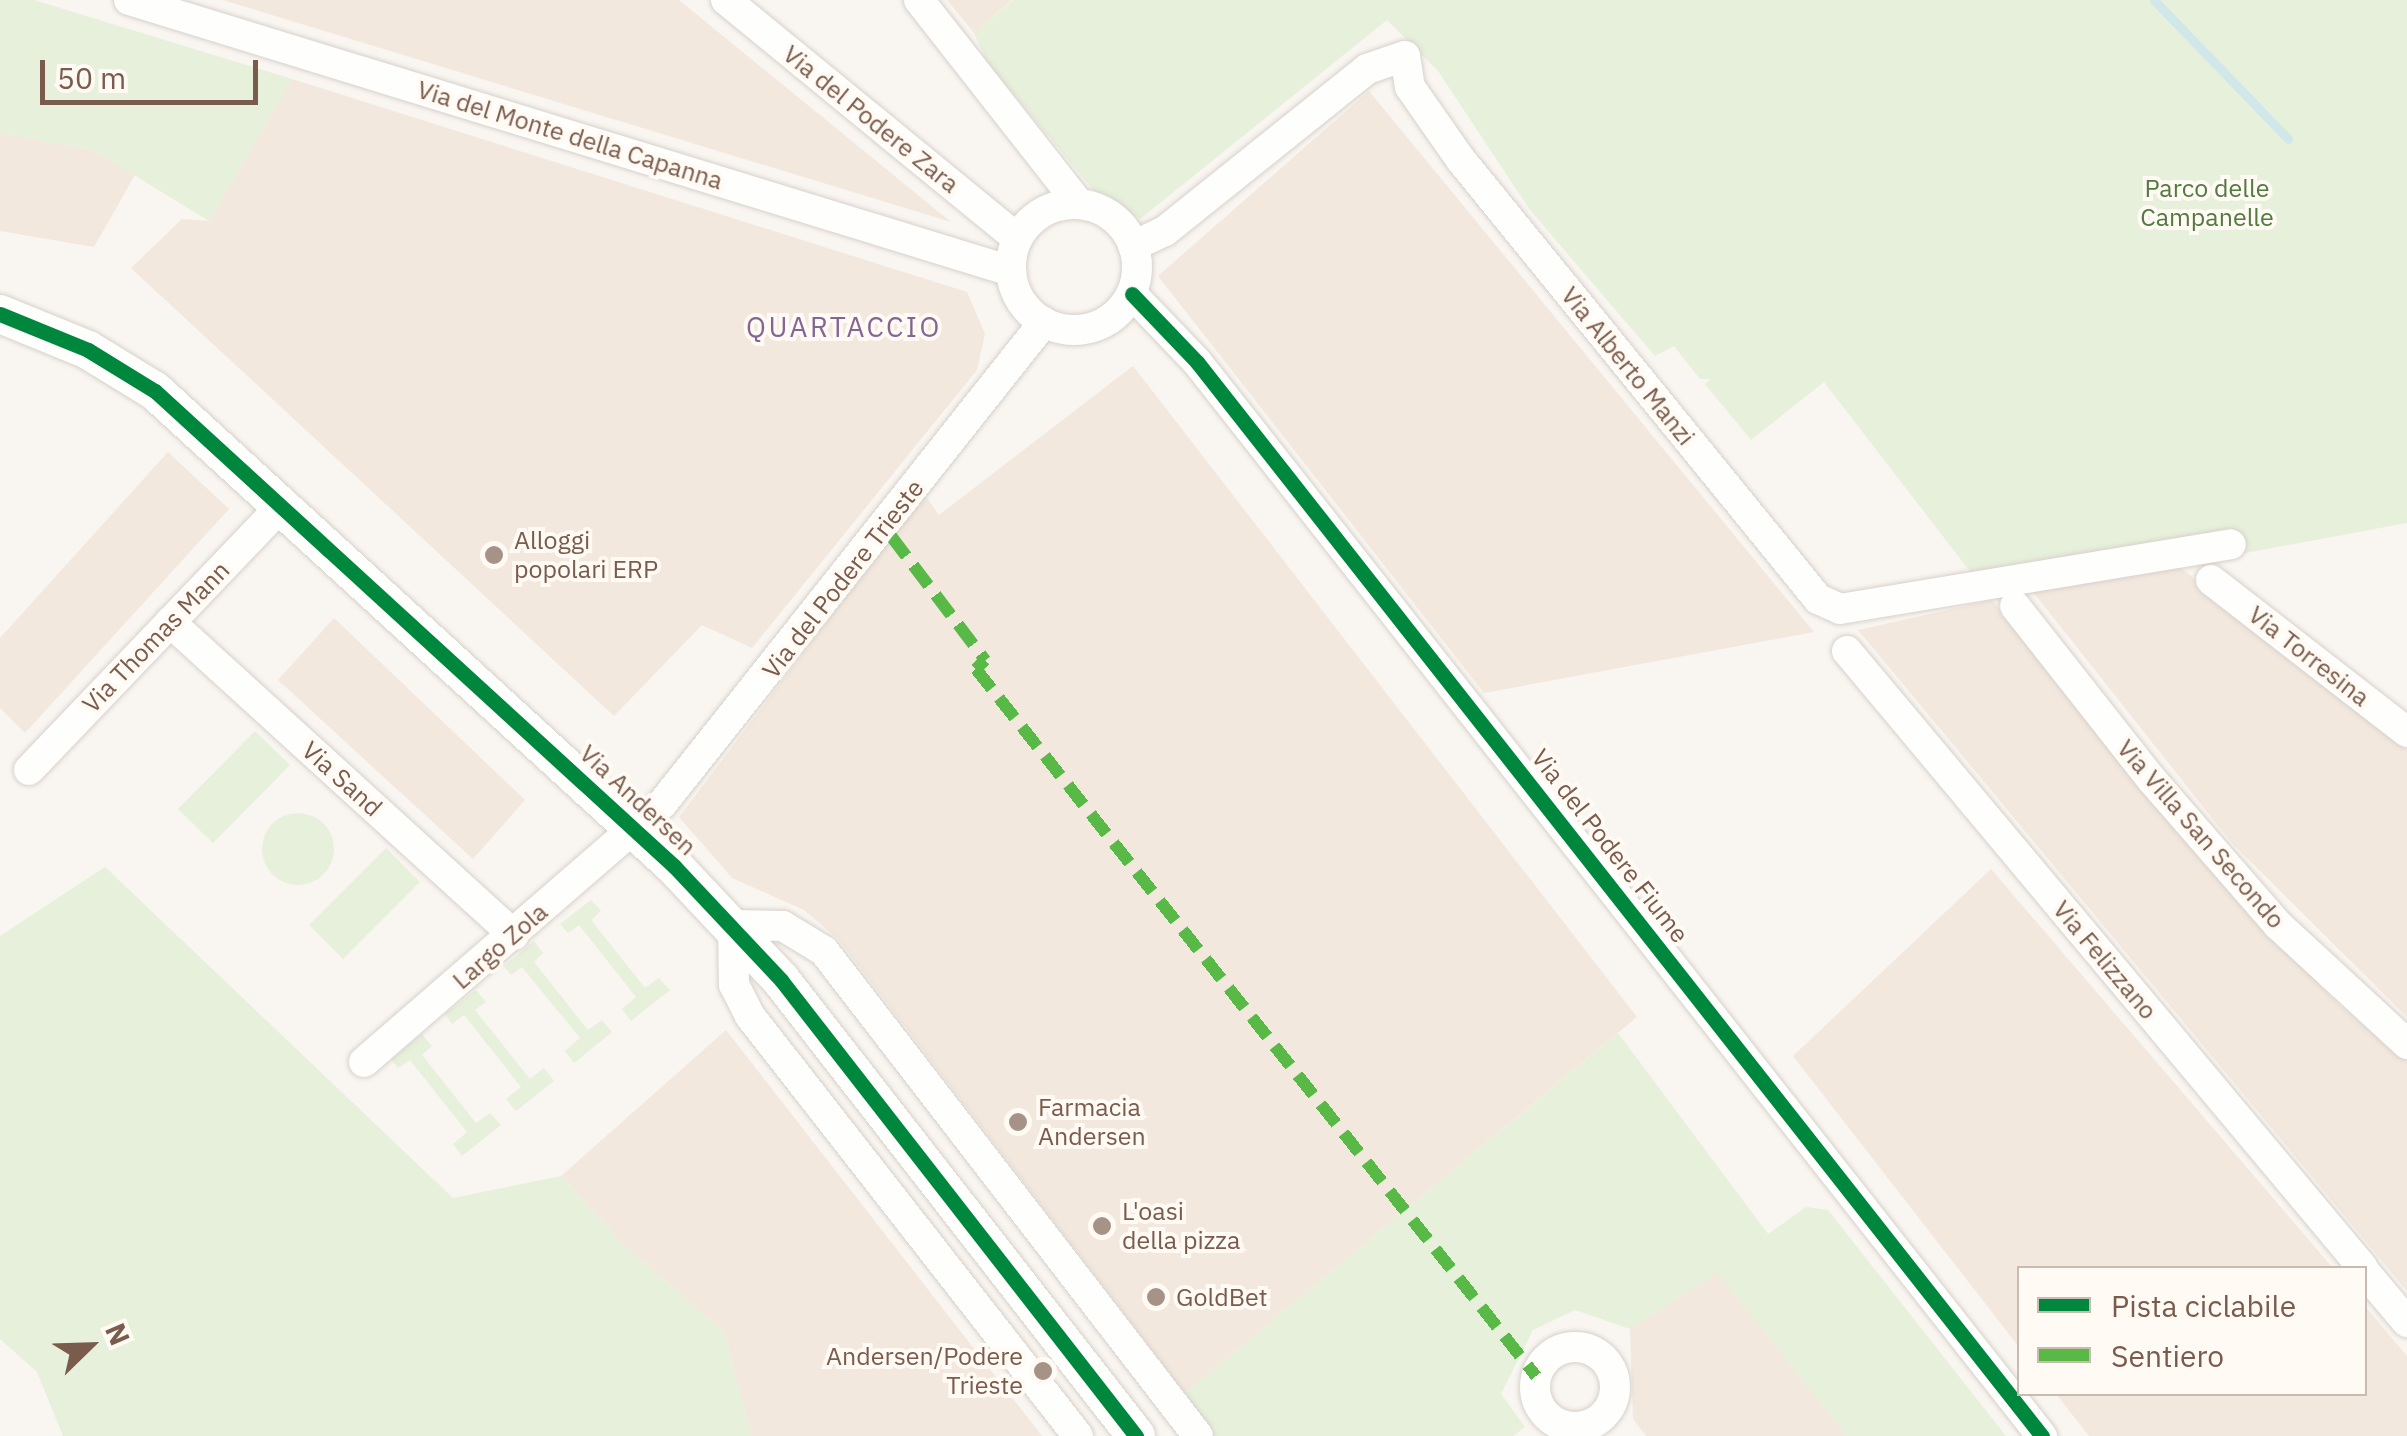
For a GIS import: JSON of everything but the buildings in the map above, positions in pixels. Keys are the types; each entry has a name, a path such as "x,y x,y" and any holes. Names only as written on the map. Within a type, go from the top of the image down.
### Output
{"street":[{"name":"Via del Monte della Capanna","path":"129,0 1011,270"},
{"name":"Via del Podere Zara","path":"726,0 1017,238"},
{"path":"919,0 1079,204"},
{"name":"Via Alberto Manzi","path":"1133,246 1165,231 1367,70 1405,56 1410,87 1462,160 1818,599 1840,609 2231,544"},
{"path":"1079,204 1114,217 1133,246 1132,294 1094,327 1066,329 1044,322 1020,300 1011,270 1017,238 1050,208 1079,204"},
{"name":"Via del Podere Fiume","path":"1132,294 1189,352 2042,1436"},
{"name":"Via Andersen","path":"0,314 74,343 143,382 636,830 732,925 1136,1436"},
{"name":"Via del Podere Trieste","path":"636,830 744,706 1044,322"},
{"name":"Via Thomas Mann","path":"29,770 282,505"},
{"name":"Via Torresina","path":"2211,580 2407,732"},
{"name":"Via Villa San Secondo","path":"2015,606 2152,780 2277,924 2407,1044"},
{"name":"Via Sand","path":"170,622 514,935"},
{"name":"Via Felizzano","path":"1847,651 2361,1266"},
{"name":"Largo Zola","path":"364,1062 636,830"},
{"path":"1078,1436 750,1016 732,974 732,925 783,926 824,951 1198,1436"},
{"name":"Via Felizzano","path":"2367,1274 2407,1322"}],"shaded area":[{"path":"223,0 679,0 951,222"},
{"path":"947,0 1012,0 974,33"},
{"path":"292,79 967,292 985,334 977,370 752,648 702,625 614,716 131,268 182,219 209,221"},
{"path":"1369,91 1814,632 1484,693 1158,276"},
{"path":"0,133 93,150 135,175 94,247 0,231"},
{"path":"1133,366 1637,1017 1185,1393 838,939 804,910 732,878 679,817 924,494 939,515"},
{"path":"168,452 229,509 25,733 0,708 0,638"},
{"path":"2176,564 2407,750 2407,1017 2231,842 2033,592"},
{"path":"1992,600 2199,858 2337,1003 2407,1062 2407,1291 1858,630"},
{"path":"334,618 525,800 473,859 278,680"},
{"path":"1991,869 2331,1266 2017,1266 2017,1344 1793,1056"},
{"path":"726,1030 1042,1436 751,1436 724,1332 621,1242 561,1176"},
{"path":"1717,1272 1847,1436 1646,1436 1633,1419 1630,1329"},
{"path":"2367,1308 2407,1356 2407,1436 2089,1436 2058,1396 2367,1396"}],"green space":[{"path":"0,0 34,0 292,79 209,221 93,150 0,133"},
{"name":"Parco delle Campanelle","path":"1013,0 2407,0 2407,523 1992,600 1824,382 1751,440 1705,384 1710,379 1700,379 1674,346 1655,356 1530,210 1438,71 1387,20 1140,219 1095,192 987,62 974,33"},
{"path":"255,731 290,765 213,843 178,809"},
{"path":"298,813 323,824 334,849 323,874 298,885 273,874 262,849 273,824"},
{"path":"386,848 420,882 343,959 309,925"},
{"path":"105,867 453,1198 561,1176 621,1242 724,1332 751,1436 63,1436 37,1372 0,1339 0,936"},
{"path":"591,900 601,911 591,920 645,988 659,978 670,990 631,1021 622,1009 636,997 579,925 568,933 560,924"},
{"path":"534,941 543,953 534,962 588,1030 602,1020 612,1032 574,1063 565,1051 580,1038 522,967 511,975 504,966"},
{"path":"476,990 486,1002 475,1010 530,1079 544,1068 554,1081 516,1111 506,1099 521,1087 464,1015 452,1024 445,1014"},
{"path":"1618,1033 1768,1234 1806,1207 1828,1210 2006,1436 1847,1436 1717,1273 1630,1329 1575,1310 1533,1330 1501,1394 1525,1427 1513,1436 1212,1436 1185,1393"},
{"path":"422,1034 432,1046 422,1055 476,1123 490,1113 501,1125 462,1156 453,1144 467,1132 410,1060 398,1068 391,1059"}],"waterway":[{"path":"2154,0 2288,139"}],"marked path":[{"path":"891,536 985,660 976,669 1536,1376"}],"cycle path":[{"path":"1132,294 1197,362 2042,1436"},
{"path":"0,314 88,350 155,391 674,866 781,980 1136,1436"}],"place":[{"name":"Alloggi popolari ERP","path":"494,555"},
{"name":"Farmacia Andersen","path":"1018,1122"},
{"name":"L'oasi della pizza","path":"1102,1226"},
{"name":"GoldBet","path":"1156,1297"},
{"name":"Andersen/Podere Trieste","path":"1043,1371"}],"district":[{"name":"QUARTACCIO","path":"844,327"}]}
